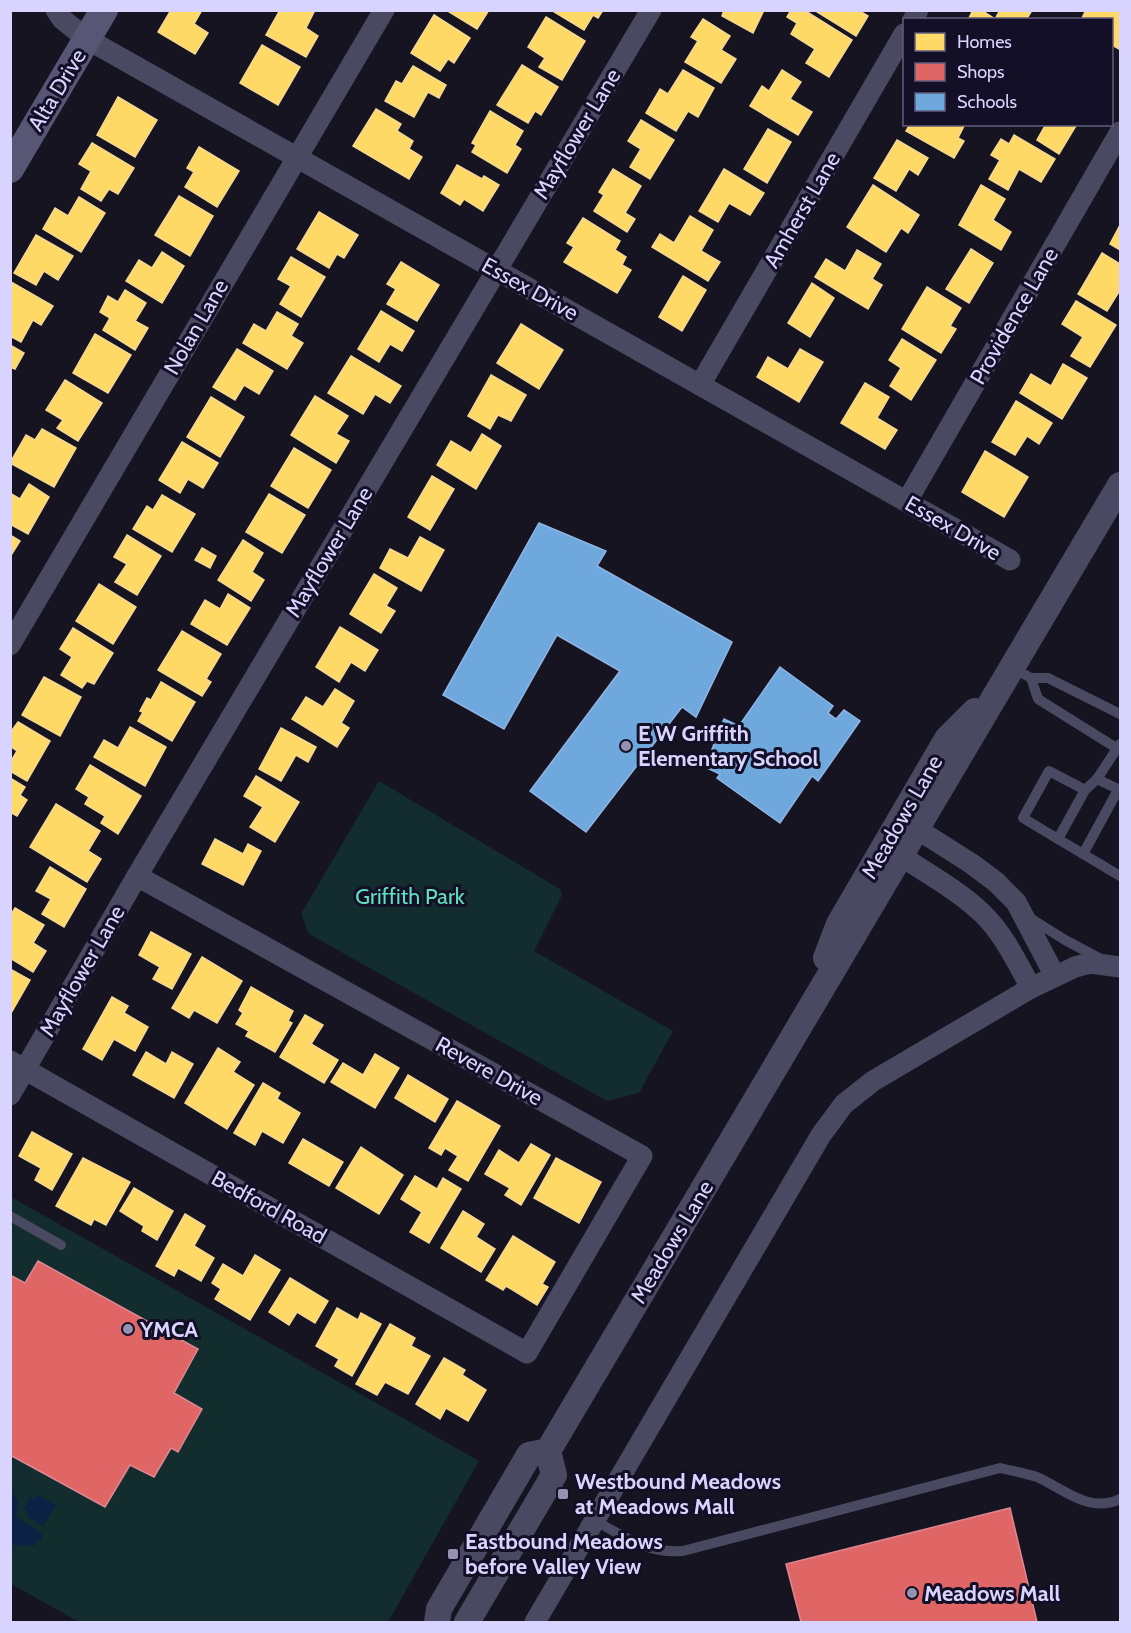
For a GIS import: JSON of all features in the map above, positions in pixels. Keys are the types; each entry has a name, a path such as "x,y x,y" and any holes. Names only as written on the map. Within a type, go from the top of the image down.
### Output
{"main road":[{"name":"Alta Drive","path":"10,169 104,10"}],"street":[{"name":"Essex Drive","path":"56,10 62,19 87,39 1010,560"},
{"name":"Nolan Lane","path":"10,645 384,10"},
{"name":"Mayflower Lane","path":"10,1095 18,1065 136,876 651,10"},
{"name":"Amherst Lane","path":"700,385 903,36"},
{"name":"Providence Lane","path":"907,501 1120,132"},
{"name":"Meadows Lane","path":"548,1451 917,829 1015,676 1110,510 1120,485"},
{"name":"Meadows Lane","path":"796,1033 839,924 947,740 1015,676"},
{"path":"917,829 996,882 1016,902 1055,976"},
{"path":"901,856 959,894 984,914 1009,948 1031,988"},
{"name":"Revere Drive","path":"136,876 642,1156 527,1353"},
{"path":"535,1623 835,1114 854,1095 873,1081 1031,988 1075,967 1090,963 1117,966"},
{"name":"Bedford Road","path":"18,1065 527,1353"},
{"path":"437,1623 439,1608 529,1455 548,1451 554,1475 467,1623"}],"lane":[{"path":"1015,676 1048,678 1120,714"},
{"path":"1015,676 1038,699 1119,746 1097,778 1085,790 1058,839"},
{"path":"1085,790 1049,771 1023,818 1120,876"},
{"path":"1083,854 1119,790 1097,778"},
{"path":"1024,914 1055,935 1117,966"},
{"path":"10,1216 61,1245"},
{"path":"596,1521 651,1549 682,1551 1000,1468 1036,1477 1083,1501 1102,1504 1120,1499"}],"green space":[{"name":"Griffith Park","path":"379,781 560,889 562,895 534,951 673,1031 639,1093 607,1101 309,934 301,914"},
{"name":"YMCA","path":"11,1197 479,1461 388,1622 79,1622 11,1584"}],"water":[{"path":"10,1492 18,1502 16,1516 42,1534 41,1540 33,1546 11,1545"},
{"path":"37,1495 56,1505 43,1526 28,1517 27,1510 24,1508 30,1497 34,1499"}],"building: Homes":[{"path":"171,10 202,10 194,24 208,33 195,54 158,32"},
{"path":"280,10 315,10 306,28 318,36 306,57 266,35"},
{"path":"446,10 489,10 477,29"},
{"path":"551,10 603,10 598,18 593,15 584,30"},
{"path":"724,10 764,10 753,33 722,16"},
{"path":"791,10 804,10 852,40 829,77 806,63 815,49 791,34 797,23 787,17"},
{"path":"814,10 858,10 868,16 856,36"},
{"path":"973,10 981,10 993,18 969,18"},
{"path":"1000,10 1031,12 1027,18 996,18"},
{"path":"1086,10 1120,10 1119,49 1113,46 1113,18 1082,18"},
{"path":"434,15 470,38 454,63 448,59 440,71 411,53"},
{"path":"546,17 585,41 562,80 539,67 545,58 528,47"},
{"path":"703,19 730,36 721,50 736,59 721,83 685,62 698,41 691,37"},
{"path":"262,45 300,67 278,105 240,83"},
{"path":"522,65 558,87 541,115 535,111 528,123 497,105"},
{"path":"413,66 446,85 439,98 428,92 414,117 385,101 396,81 402,84"},
{"path":"683,70 714,88 698,117 688,111 676,131 646,113 660,89 668,94"},
{"path":"782,70 801,82 790,99 812,112 798,135 750,106 762,86 769,91"},
{"path":"118,97 157,120 135,157 97,135"},
{"path":"376,109 401,124 397,131 413,141 409,149 422,157 409,179 353,146"},
{"path":"490,111 523,131 515,145 521,149 507,173 472,152 476,145 472,143"},
{"path":"641,120 674,140 650,179 630,167 641,149 628,141"},
{"path":"909,126 964,126 958,138 964,141 954,158 906,131"},
{"path":"1045,126 1076,126 1059,154 1037,140"},
{"path":"768,129 791,142 767,183 744,169"},
{"path":"1014,135 1055,159 1041,182 1019,169 1008,190 989,179 1000,160 991,155 1001,139 1009,144"},
{"path":"897,140 928,158 918,175 909,169 896,191 874,178"},
{"path":"92,143 134,168 118,194 109,189 101,201 81,189 91,171 79,164"},
{"path":"199,147 239,171 217,207 185,187 194,172 187,168"},
{"path":"457,165 482,179 484,176 499,185 483,211 464,199 460,205 441,193"},
{"path":"613,169 641,186 625,213 635,219 627,232 594,211 604,195 599,192"},
{"path":"724,169 764,193 750,215 729,203 718,222 699,211"},
{"path":"873,185 919,215 908,233 901,228 886,252 847,227"},
{"path":"981,185 1005,199 993,220 1011,232 1001,250 959,225"},
{"path":"179,196 213,216 190,256 155,235"},
{"path":"79,197 105,213 81,252 43,229 55,208 68,216"},
{"path":"319,212 358,235 344,258 337,254 329,268 297,249"},
{"path":"690,216 713,230 701,251 720,262 708,281 652,247 660,234 674,243"},
{"path":"583,218 620,241 615,250 626,257 622,265 631,270 617,293 564,262 574,247 567,243"},
{"path":"1120,225 1120,250 1110,244"},
{"path":"36,235 73,256 58,280 44,271 36,285 14,273"},
{"path":"971,249 993,263 969,303 946,289"},
{"path":"857,250 881,264 872,279 882,285 868,309 815,277 826,259 845,271"},
{"path":"162,252 184,266 162,303 126,281 139,260 152,268"},
{"path":"1102,253 1120,264 1120,290 1107,311 1078,294"},
{"path":"291,257 325,277 301,317 280,304 291,286 278,279"},
{"path":"401,262 439,285 417,321 387,304 396,289 387,284"},
{"path":"683,276 706,290 682,331 659,317"},
{"path":"11,282 53,306 41,325 33,320 21,342 10,336"},
{"path":"812,283 834,298 810,337 788,323"},
{"path":"927,287 961,308 950,326 956,329 941,353 902,329"},
{"path":"125,290 146,303 135,321 148,328 135,350 103,330 110,318 100,312 108,296 118,302"},
{"path":"1076,301 1116,325 1090,367 1071,356 1083,337 1062,324"},
{"path":"381,311 414,331 402,351 390,344 379,362 358,349"},
{"path":"277,312 298,324 291,336 303,343 287,369 243,343 254,324 266,331"},
{"path":"521,324 563,350 539,389 497,363"},
{"path":"95,334 131,355 108,393 73,373"},
{"path":"902,339 936,360 911,400 890,386 901,368 889,360"},
{"path":"10,345 24,353 15,369 10,367"},
{"path":"237,349 273,371 259,394 244,385 235,400 213,387"},
{"path":"800,349 823,362 799,402 757,377 768,357 788,369"},
{"path":"351,356 401,386 390,403 375,394 363,414 328,393"},
{"path":"1063,364 1087,378 1062,419 1020,393 1031,374 1051,386"},
{"path":"491,375 526,395 511,421 498,415 490,429 468,416"},
{"path":"65,380 102,403 78,441 57,428 63,420 46,410"},
{"path":"865,383 889,397 877,418 897,430 885,449 841,423"},
{"path":"315,396 348,416 336,434 349,441 336,463 291,435"},
{"path":"211,397 244,417 220,457 187,437"},
{"path":"1016,401 1052,423 1039,444 1027,436 1015,455 992,442"},
{"path":"42,429 76,448 54,487 10,463 26,435 35,440"},
{"path":"482,434 501,446 476,489 437,465 451,441 471,453"},
{"path":"182,442 218,463 203,488 188,479 180,493 159,480"},
{"path":"294,448 331,470 308,508 271,486"},
{"path":"985,451 1028,477 1004,517 962,492"},
{"path":"432,476 454,489 430,530 408,517"},
{"path":"29,484 49,497 28,534 10,524 10,493 20,499"},
{"path":"269,494 305,515 282,553 246,532"},
{"path":"162,495 195,514 172,552 133,529 147,506 153,510"},
{"path":"10,535 20,541 10,557"},
{"path":"127,535 161,556 137,595 115,582 127,564 114,557"},
{"path":"420,537 444,550 421,591 380,568 390,549 408,558"},
{"path":"243,540 263,553 252,572 264,580 251,601 218,580"},
{"path":"202,548 216,556 210,568 195,560"},
{"path":"374,574 397,588 386,606 395,611 381,633 350,614"},
{"path":"99,584 136,607 113,644 76,621"},
{"path":"228,594 250,608 227,645 191,624 205,600 220,609"},
{"path":"340,627 378,650 365,671 351,662 339,682 316,667"},
{"path":"73,628 113,653 94,684 87,681 82,688 61,675 72,657 60,649"},
{"path":"182,631 221,654 206,679 211,682 202,696 158,670"},
{"path":"44,677 81,697 60,736 22,715"},
{"path":"161,682 195,702 172,741 138,721 147,698 151,700"},
{"path":"335,689 354,701 341,723 349,728 337,747 292,719 306,697 323,707"},
{"path":"18,722 50,741 27,781 10,771 10,763 17,751 10,746 10,733"},
{"path":"130,727 166,747 145,786 94,757 104,740 118,748"},
{"path":"281,728 316,747 308,762 296,755 281,781 259,769"},
{"path":"90,765 141,796 118,834 101,823 105,816 85,804 89,797 76,789"},
{"path":"256,776 299,802 275,842 250,827 263,807 244,796"},
{"path":"10,778 25,787 20,795 27,800 17,816 10,812"},
{"path":"56,804 100,831 88,851 101,859 87,882 30,847"},
{"path":"215,839 243,854 248,844 261,851 243,885 202,864"},
{"path":"50,867 86,889 64,927 42,914 51,899 36,891"},
{"path":"15,908 44,925 33,943 46,951 33,972 10,958 10,916"},
{"path":"151,932 191,954 172,989 153,979 160,967 139,955"},
{"path":"202,957 242,981 217,1023 194,1010 189,1018 172,1008"},
{"path":"10,969 30,980 10,1015"},
{"path":"251,987 293,1011 288,1021 292,1023 275,1052 246,1036 249,1031 236,1024 243,1013 239,1010"},
{"path":"112,997 128,1006 124,1013 148,1027 135,1051 114,1039 102,1060 83,1049"},
{"path":"305,1015 323,1025 311,1044 338,1060 324,1083 280,1057"},
{"path":"218,1048 240,1062 233,1072 254,1085 227,1129 185,1103"},
{"path":"146,1052 166,1064 172,1052 193,1064 174,1098 133,1075"},
{"path":"375,1054 399,1068 375,1108 331,1082 343,1063 363,1075"},
{"path":"408,1075 448,1099 435,1122 395,1098"},
{"path":"263,1083 280,1093 277,1099 300,1113 283,1143 262,1131 255,1145 234,1133"},
{"path":"457,1101 500,1126 468,1181 449,1170 458,1156 445,1148 441,1155 429,1148"},
{"path":"32,1132 72,1154 52,1190 35,1180 41,1168 19,1156"},
{"path":"303,1139 343,1162 329,1186 289,1163"},
{"path":"531,1144 550,1155 521,1205 505,1195 510,1188 485,1174 499,1150 519,1163"},
{"path":"361,1147 403,1175 379,1214 336,1188"},
{"path":"83,1158 130,1182 106,1225 94,1219 91,1225 56,1206"},
{"path":"556,1158 601,1182 579,1223 534,1198"},
{"path":"415,1176 437,1189 443,1178 461,1189 429,1243 410,1232 422,1212 401,1199"},
{"path":"134,1188 173,1211 157,1240 142,1231 144,1226 120,1211"},
{"path":"463,1211 484,1224 476,1237 495,1249 481,1272 441,1248"},
{"path":"185,1214 205,1226 194,1246 214,1258 201,1281 178,1268 174,1276 156,1266"},
{"path":"513,1236 555,1262 542,1284 548,1287 537,1305 506,1286 503,1290 486,1280"},
{"path":"255,1255 280,1270 250,1320 215,1299 221,1289 212,1283 223,1264 243,1276"},
{"path":"290,1278 328,1301 315,1323 297,1312 289,1325 269,1312"},
{"path":"337,1308 358,1320 361,1313 381,1324 352,1376 335,1366 339,1359 316,1346"},
{"path":"390,1324 415,1338 411,1346 430,1356 408,1394 385,1382 377,1395 356,1384"},
{"path":"444,1358 465,1370 462,1375 486,1390 468,1421 446,1408 440,1419 416,1404"}],"building: Shops":[{"name":"YMCA","path":"38,1261 198,1349 174,1393 202,1409 178,1452 171,1448 154,1477 130,1465 105,1507 10,1455 10,1275 25,1283"},
{"name":"Meadows Mall","path":"1010,1508 1037,1622 801,1622 786,1564"}],"building: Schools":[{"path":"539,523 606,551 597,566 732,642 696,717 682,707 586,832 530,791 620,671 557,635 504,729 443,695"},
{"path":"780,667 833,706 828,713 836,719 844,710 860,721 818,781 812,776 780,823 717,778 720,774 705,767 724,719 739,726"}],"place":[{"name":"E W Griffith Elementary School","path":"626,746"},
{"name":"YMCA","path":"128,1329"},
{"name":"Westbound Meadows at Meadows Mall","path":"563,1494"},
{"name":"Eastbound Meadows before Valley View","path":"453,1554"},
{"name":"Meadows Mall","path":"912,1593"}]}
